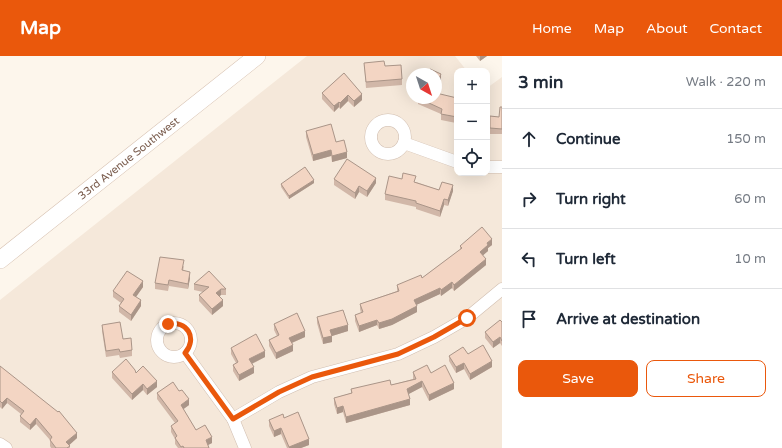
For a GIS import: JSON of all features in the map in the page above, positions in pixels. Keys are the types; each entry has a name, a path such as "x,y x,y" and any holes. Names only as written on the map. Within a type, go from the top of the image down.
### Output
{"street":[{"name":"33rd Avenue Southwest","path":"0,260 257,56"},
{"path":"404,142 454,161"},
{"path":"490,167 502,167"},
{"path":"233,419 279,392 312,377 398,354 434,337 467,318 502,289"},
{"path":"185,353 233,419 245,448"},
{"path":"0,444 6,448"}],"shaded area":[{"path":"307,56 455,56 465,68 454,68 454,176 490,176 490,86 502,77 502,448 0,448 0,300"}],"building":[{"path":"384,61 385,66 401,65 402,79 366,82 364,63"},
{"path":"344,73 362,94 354,101 348,95 340,103 339,102 334,106 322,93"},
{"path":"442,94 454,97 454,116 441,114 442,109 431,104 442,104"},
{"path":"500,107 502,107 502,129 490,128 490,116 499,117"},
{"path":"331,124 336,142 344,140 347,152 332,156 331,150 313,155 306,131"},
{"path":"347,159 376,178 367,191 359,186 355,193 334,179"},
{"path":"305,167 314,180 289,196 281,184"},
{"path":"403,173 416,176 414,182 439,190 442,182 453,185 448,200 444,199 440,211 416,203 416,201 385,194 389,176 402,179"},
{"path":"482,227 492,239 480,252 486,259 454,285 452,282 441,290 440,288 414,300 417,306 392,319 379,323 377,320 359,326 355,315 363,312 360,304 399,291 397,285 421,275 422,278 462,248 460,246"},
{"path":"160,257 184,260 182,270 190,272 188,284 169,280 168,285 155,283"},
{"path":"127,271 143,281 133,295 141,300 131,315 119,306 124,299 113,291"},
{"path":"209,271 226,289 221,289 216,293 223,300 212,309 199,295 209,287 194,284"},
{"path":"343,310 348,325 330,330 332,336 323,338 317,317"},
{"path":"297,313 305,331 289,338 293,345 276,353 269,340 279,335 274,324"},
{"path":"500,320 502,322 502,341 500,337 493,342 485,332"},
{"path":"120,322 123,339 131,338 132,350 120,352 119,349 106,351 102,325"},
{"path":"256,334 265,351 249,359 254,367 239,375 233,365 238,362 231,348"},
{"path":"483,345 492,361 470,374 464,363 456,367 449,356 463,347 468,354"},
{"path":"126,359 136,373 143,366 157,381 147,389 143,384 132,394 112,372"},
{"path":"427,365 431,373 445,365 454,383 429,395 422,381 407,389 410,399 346,417 343,406 337,408 334,398 352,393 351,389 390,380 391,385 416,379 413,372"},
{"path":"0,366 58,412 59,411 77,433 66,442 70,446 67,448 56,448 50,440 52,437 36,418 30,425 20,416 24,411 7,398 2,403 0,401"},
{"path":"173,382 179,391 182,390 189,399 181,405 196,430 205,425 212,437 206,440 209,448 184,448 183,446 181,447 175,438 177,436 171,426 178,421 157,393"},
{"path":"298,412 309,439 289,447 281,428 274,431 269,420 283,414 284,418"}],"route":[{"path":"168,324 180,324 188,331 191,337 191,343 185,353 233,419 279,392 312,377 358,366 398,354 434,337 467,318"}]}
